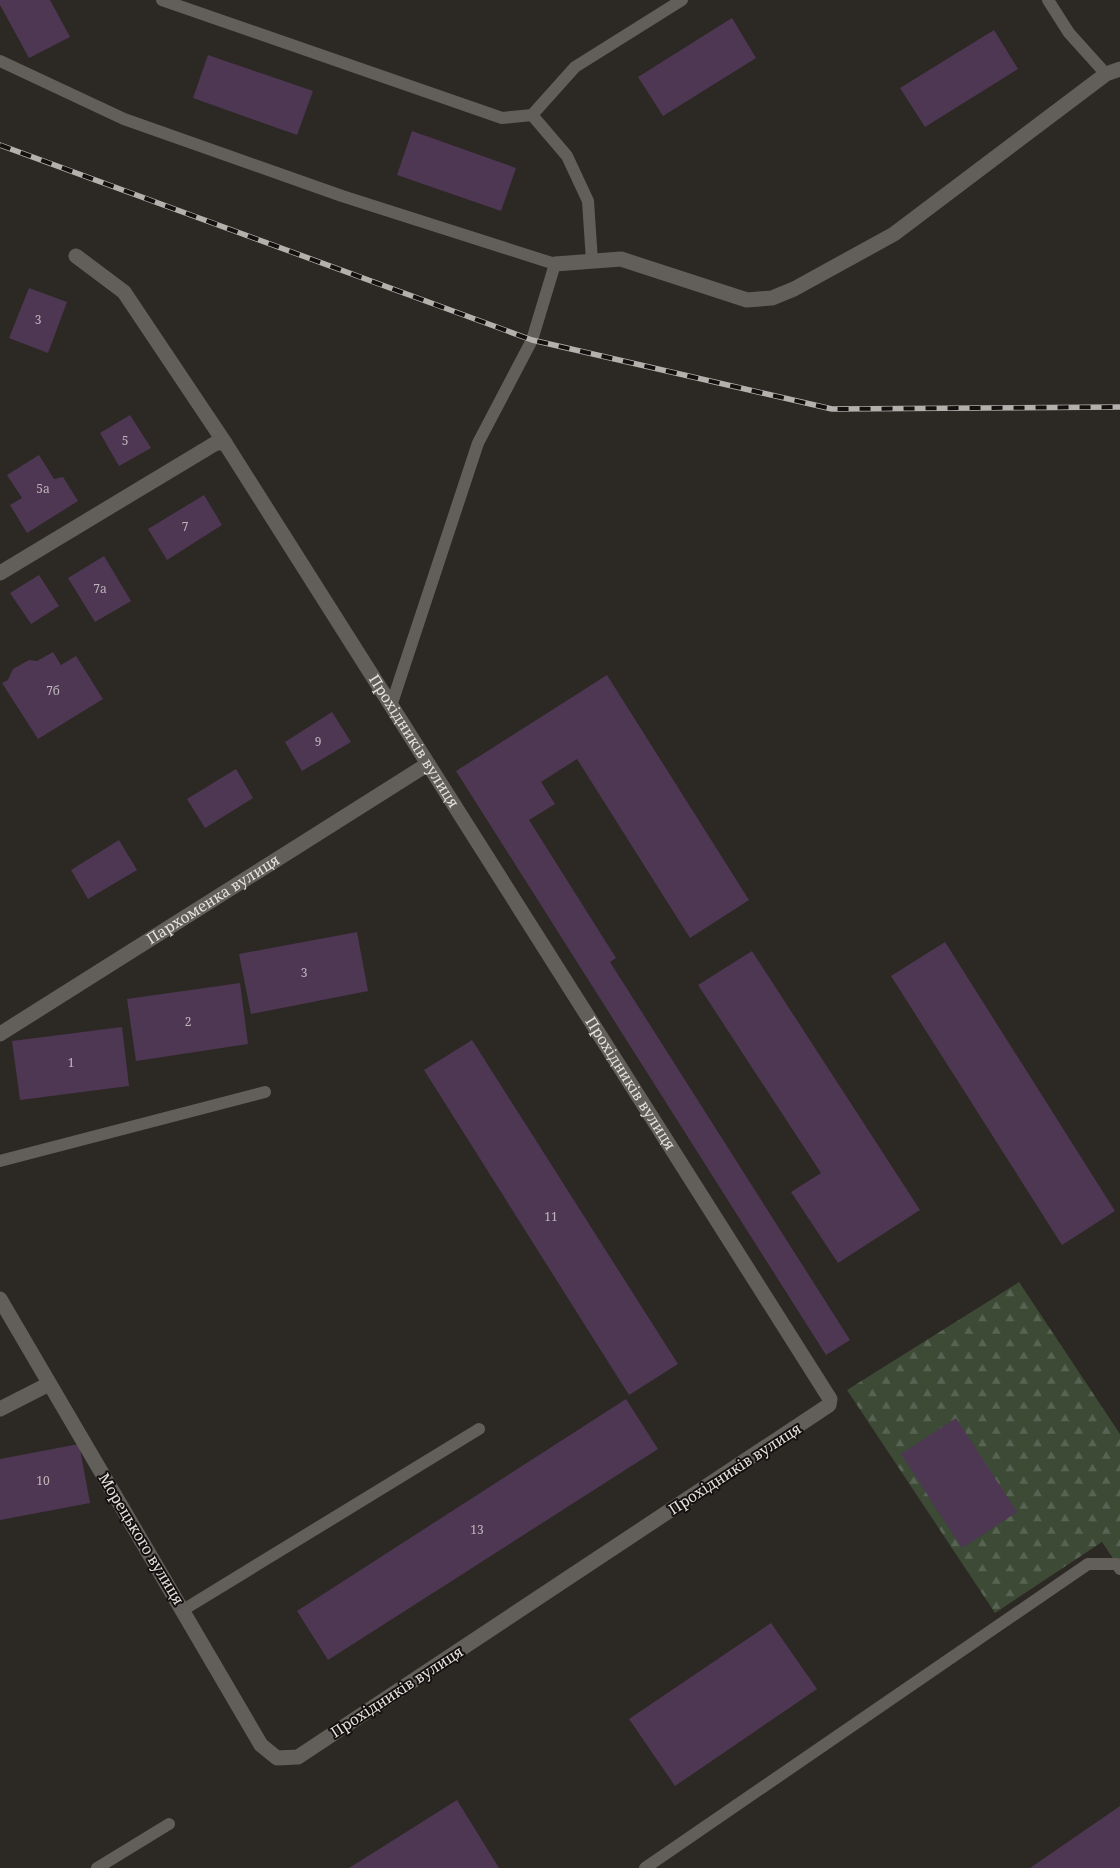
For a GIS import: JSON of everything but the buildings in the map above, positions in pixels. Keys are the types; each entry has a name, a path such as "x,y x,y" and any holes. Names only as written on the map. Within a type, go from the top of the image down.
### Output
{"street":[{"path":"555,264 621,259 747,300 772,298 894,234 1113,71"},
{"name":"Прохідників вулиця","path":"76,256 124,292 225,443 830,1399 829,1405 298,1757"},
{"path":"0,573 216,443 225,443"},
{"name":"Пархоменка вулиця","path":"0,1034 428,764"},
{"name":"Морецького вулиця","path":"0,1299 261,1745 277,1758 298,1757"},
{"path":"0,1409 49,1384"}],"lane":[{"path":"162,0 502,118 532,115 575,67 682,0"},
{"path":"1048,0 1070,33 1113,71"},
{"path":"0,61 124,119 342,196 555,264 532,340 478,443 391,706"},
{"path":"532,115 567,156 588,201 592,261"},
{"path":"0,1161 266,1092"},
{"path":"183,1610 479,1429"},
{"path":"645,1868 1088,1564 1117,1564 1120,1568"},
{"path":"97,1868 169,1824"}],"green space":[{"path":"1019,1282 1120,1434 1120,1569 1102,1542 995,1613 847,1390"}],"railway":[{"path":"0,145 532,340 832,409 1120,407"}]}
